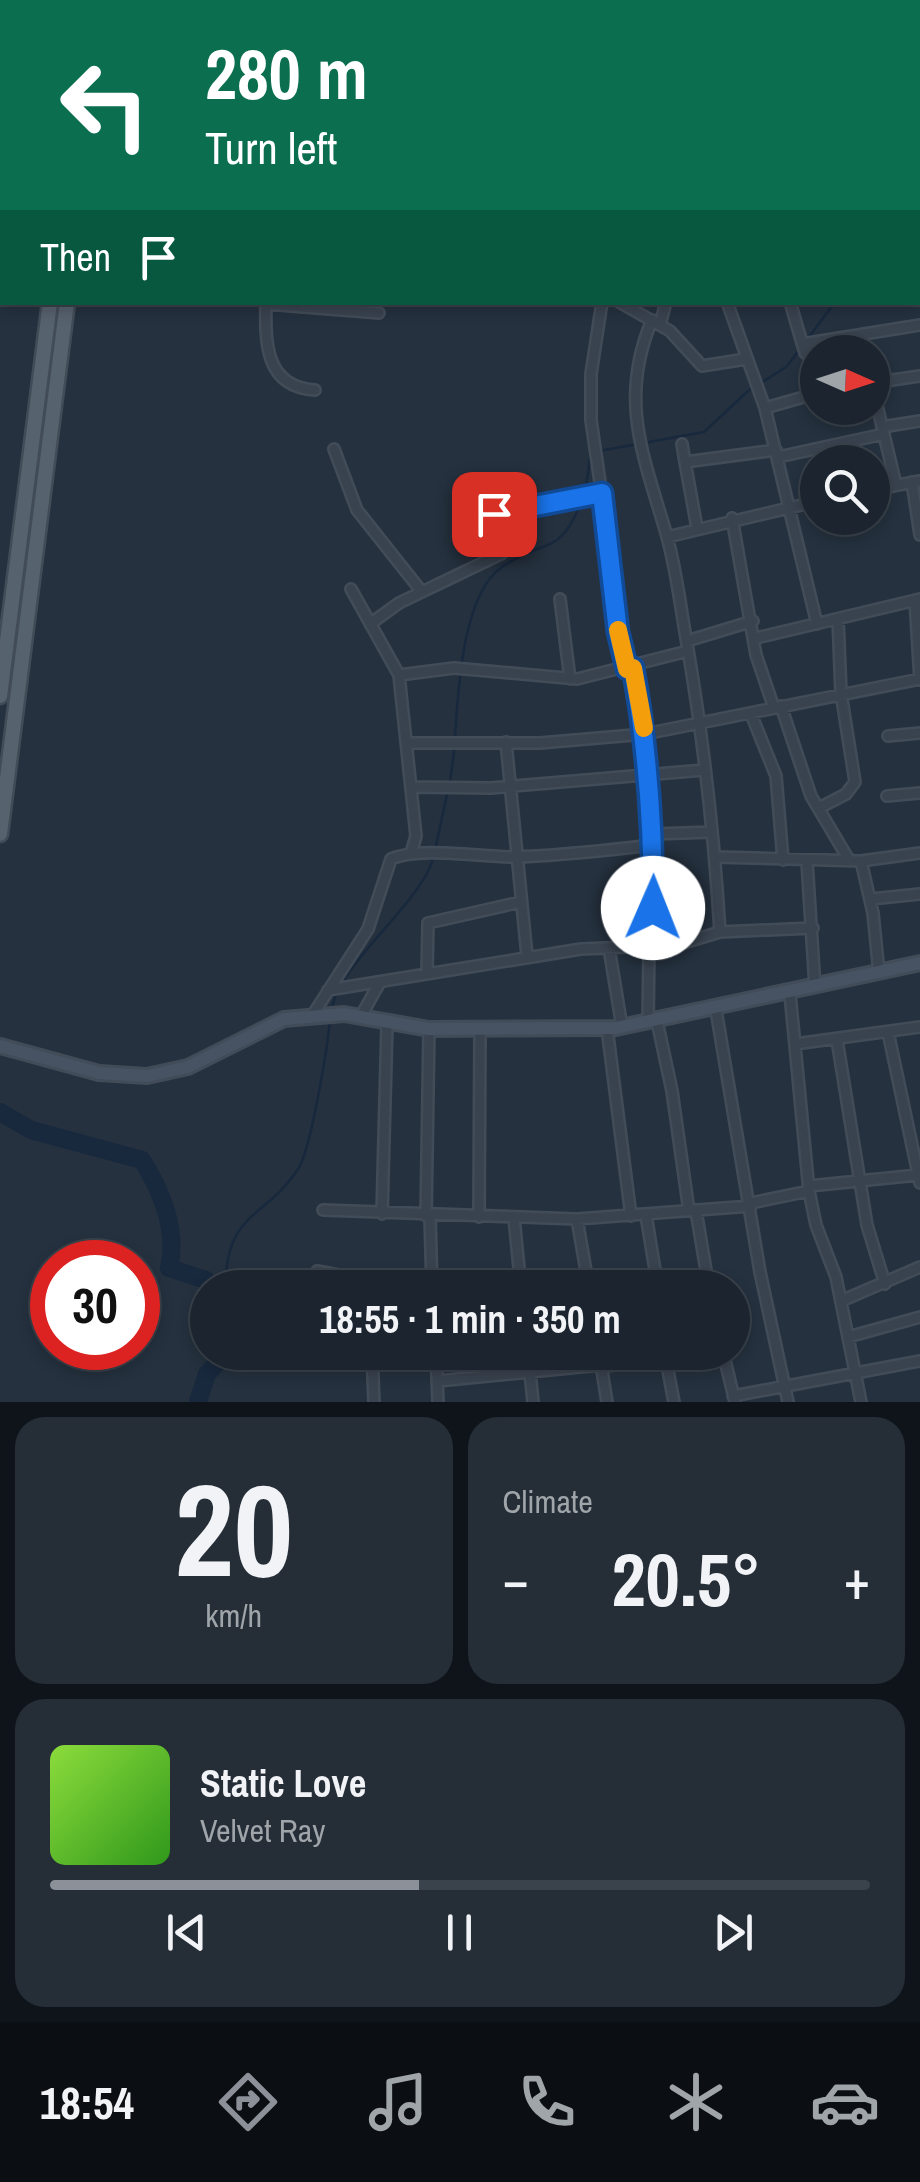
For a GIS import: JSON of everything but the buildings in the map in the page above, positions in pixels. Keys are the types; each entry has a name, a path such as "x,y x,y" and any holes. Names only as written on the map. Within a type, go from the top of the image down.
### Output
{"main road":[{"path":"0,696 50,305"},
{"path":"0,834 6,727 67,305"}],"street":[{"path":"266,305 270,366 284,382 315,390"},
{"path":"288,305 378,313"},
{"path":"602,305 590,398 618,632 645,734 650,774 654,840 652,1021 672,1090 705,1270"},
{"path":"624,305 677,337 702,366 746,359"},
{"path":"665,305 636,369 634,398 652,497 668,537 688,646 715,857 720,932"},
{"path":"729,305 766,408 816,624"},
{"path":"791,305 807,348 920,325"},
{"path":"890,381 920,376"},
{"path":"766,408 800,398"},
{"path":"685,462 777,454 920,421"},
{"path":"882,425 896,485"},
{"path":"682,444 697,528"},
{"path":"334,448 357,510 422,592"},
{"path":"890,486 916,481 920,534"},
{"path":"370,624 422,592 501,554 494,518 500,510 602,493"},
{"path":"668,537 800,504"},
{"path":"732,518 756,655 803,778 848,860"},
{"path":"350,589 399,675 416,836 412,850"},
{"path":"560,598 570,679"},
{"path":"408,743 645,734 920,680 917,600 756,638"},
{"path":"819,808 846,794 855,782 841,693 838,619"},
{"path":"399,675 457,668 570,679 630,668 752,622"},
{"path":"752,714 776,776 783,860"},
{"path":"888,736 920,733"},
{"path":"506,742 527,956"},
{"path":"412,787 509,786 704,770"},
{"path":"887,796 920,793"},
{"path":"324,1015 376,912 392,859 412,850 432,855 516,857 712,832"},
{"path":"715,857 861,862 920,853"},
{"path":"807,862 815,987"},
{"path":"861,862 880,973"},
{"path":"870,899 920,894"},
{"path":"427,972 424,935 428,922 521,902"},
{"path":"334,990 527,956 651,947 720,932 813,928"},
{"path":"609,948 631,1216"},
{"path":"0,1046 99,1073 147,1076 188,1067 272,1022 324,1015 362,1016 429,1030 615,1028 716,1010 920,963"},
{"path":"362,1016 380,982"},
{"path":"790,994 809,1188 841,1302 861,1402"},
{"path":"716,1010 760,1272 788,1402"},
{"path":"382,1214 387,1024"},
{"path":"795,1044 920,1027"},
{"path":"479,1217 480,1029"},
{"path":"429,1030 431,1270"},
{"path":"323,1210 577,1219 751,1204 859,1179 919,1179 916,1142 888,1032"},
{"path":"838,1040 859,1179 885,1284"},
{"path":"646,1215 655,1270"},
{"path":"514,1218 519,1270"},
{"path":"577,1219 585,1270"},
{"path":"841,1302 920,1266"},
{"path":"848,1337 920,1317"},
{"path":"727,1370 734,1399 854,1370 920,1361"},
{"path":"373,1370 374,1402"},
{"path":"437,1370 438,1402"},
{"path":"438,1381 554,1370"},
{"path":"602,1370 608,1402"},
{"path":"668,1370 674,1402"},
{"path":"531,1372 533,1402"}],"waterway":[{"path":"810,335 833,305"},
{"path":"599,451 704,432 748,391 786,367 800,349"},
{"path":"585,493 591,452"},
{"path":"455,737 465,646 478,599 502,567 558,539 582,500"},
{"path":"450,782 455,745"},
{"path":"435,850 448,790"},
{"path":"339,987 418,887 433,858"},
{"path":"331,1010 336,994"},
{"path":"227,1270 239,1230 286,1185 303,1158 330,1018"},
{"path":"0,1112 31,1130 142,1160 156,1185 170,1226 169,1268 190,1275"},
{"path":"198,1402 211,1370"}],"slow traffic":[{"path":"618,630 627,669 633,668 644,728"}],"route":[{"path":"494,514 553,499 602,493 618,632 627,669 633,668 648,754 654,834 653,908"}]}
